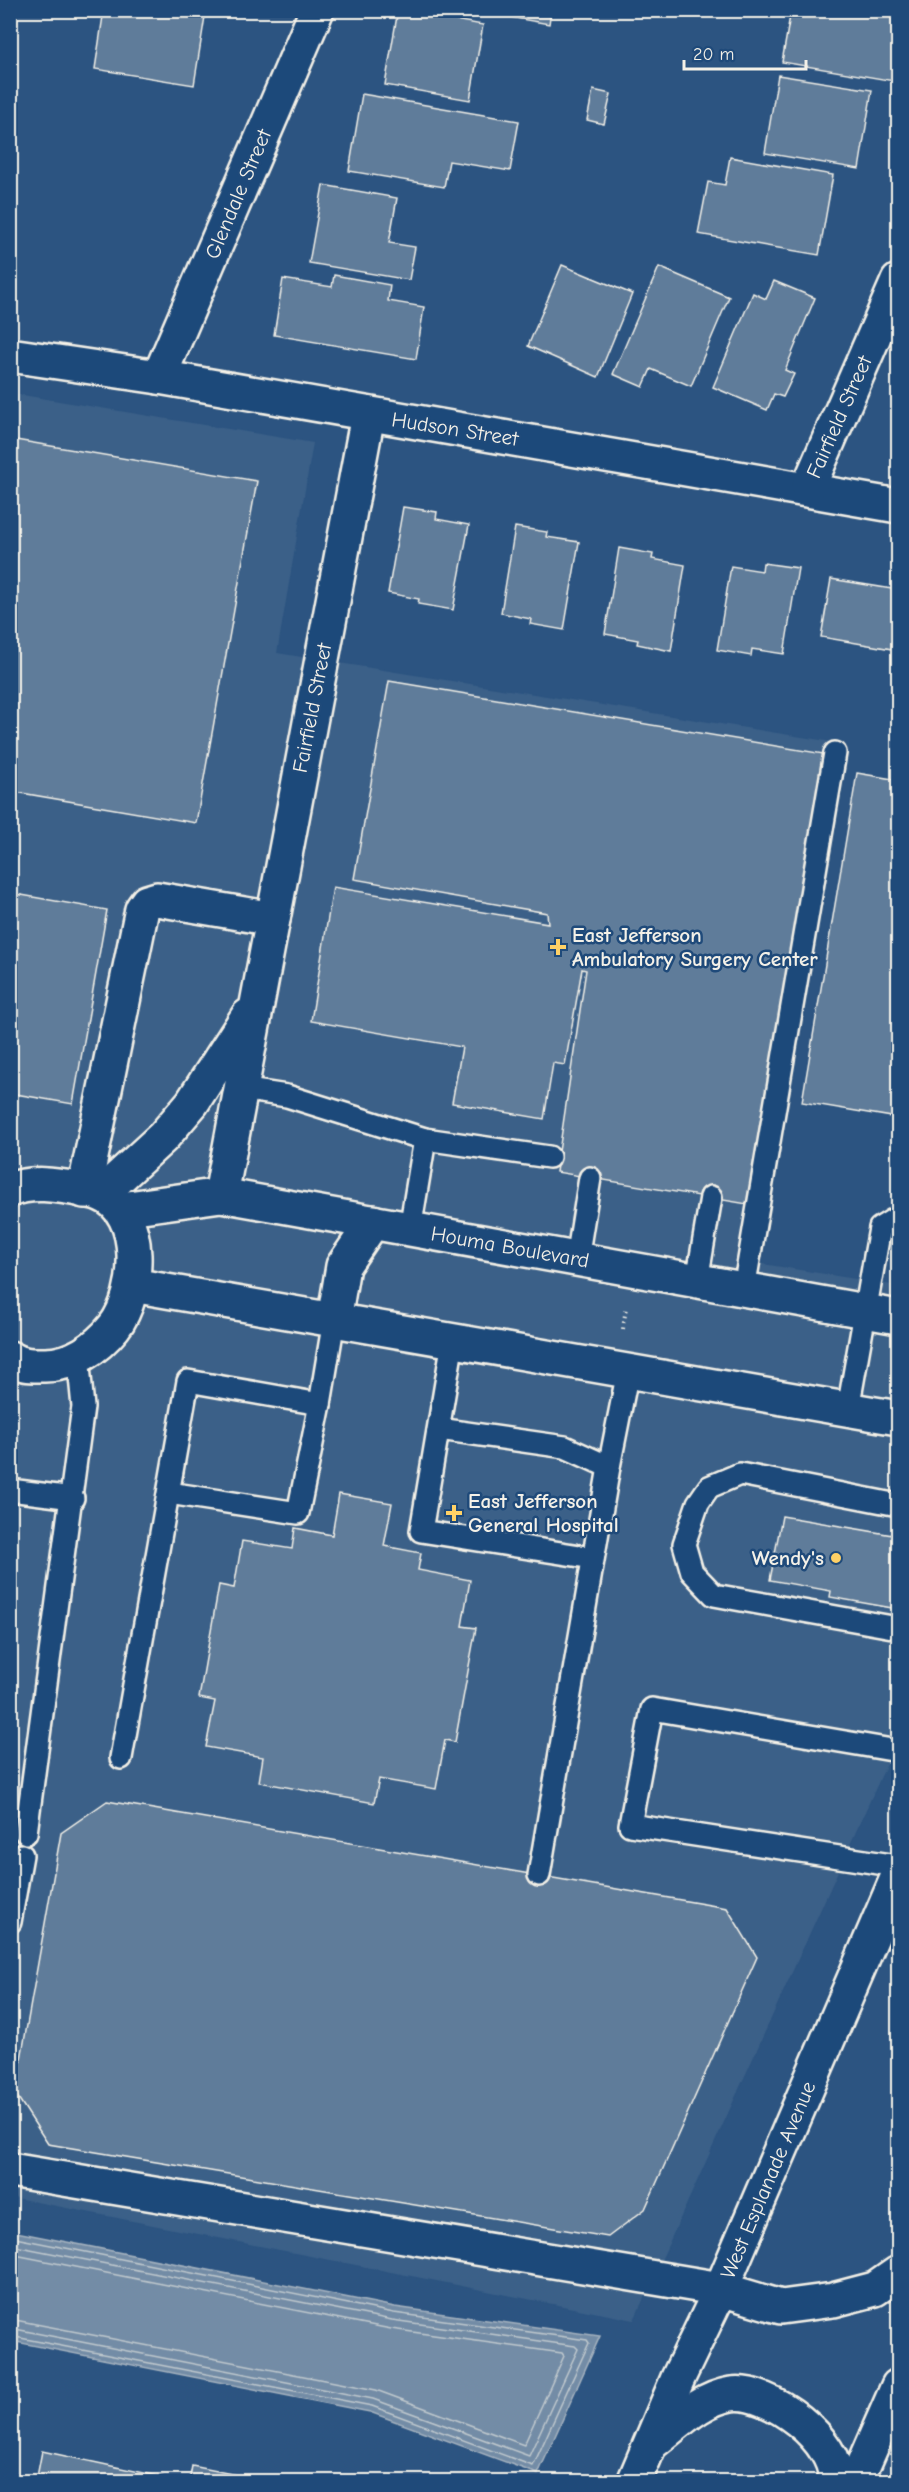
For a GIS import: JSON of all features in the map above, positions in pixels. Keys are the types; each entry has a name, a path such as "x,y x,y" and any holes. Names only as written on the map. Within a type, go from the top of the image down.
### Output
{"street":[{"name":"Glendale Street","path":"159,377 317,10"},
{"name":"Fairfield Street","path":"808,488 898,281"},
{"name":"Hudson Street","path":"10,355 159,377 368,415 808,488 898,506"},
{"name":"Fairfield Street","path":"221,1195 368,415"},
{"path":"10,1358 22,1365 57,1365 90,1351 116,1325 132,1286 135,1251 130,1227 102,1198 142,909 147,902 157,899 273,919"},
{"name":"Fairfield Street","path":"102,1198 163,1137 192,1103 257,1002"},
{"name":"Houma Boulevard","path":"11,1188 21,1185 56,1185 102,1198 221,1195 898,1317"},
{"path":"334,1320 343,1266 373,1222"},
{"path":"132,1286 898,1418"},
{"name":"West Esplanade Avenue","path":"634,2481 721,2289 898,1876"},
{"path":"10,2170 721,2289 781,2307 833,2300 875,2289 898,2273"},
{"path":"856,2481 898,2385"},
{"path":"650,2444 705,2402 733,2394 770,2401 796,2416 822,2445 836,2474 835,2481"}],"lane":[{"path":"744,1289 835,753"},
{"path":"241,1089 287,1096 425,1139 549,1157"},
{"path":"410,1229 425,1139"},
{"path":"577,1259 590,1178"},
{"path":"697,1281 711,1197"},
{"path":"848,1409 880,1228 898,1216"},
{"path":"169,1493 298,1514 334,1320"},
{"path":"453,1341 422,1531 593,1558"},
{"path":"26,1833 73,1497 83,1407 78,1356"},
{"path":"540,1875 593,1558 628,1371"},
{"path":"121,1758 188,1381 320,1404"},
{"path":"439,1429 565,1447 609,1467"},
{"path":"898,1505 740,1474 710,1487 698,1503 684,1544 692,1572 714,1595 898,1628"},
{"path":"10,1490 73,1497"},
{"path":"898,1751 652,1709 630,1825 898,1866"},
{"path":"10,1922 22,1855"}],"path":[{"path":"623,1329 626,1307"}],"shaded area":[{"name":"East Jefferson General Hospital","path":"10,393 313,443 277,653 839,743 751,1262 898,1286 898,1739 634,2320 11,2197"}],"water":[{"path":"11,2231 395,2307 600,2336 538,2474 370,2412 11,2341"}],"building":[{"path":"89,10 206,10 194,85 95,69 103,16 88,13"},
{"path":"398,10 483,25 470,100 385,85"},
{"path":"470,10 551,10 549,24"},
{"path":"791,10 898,10 895,37 898,37 898,54 894,81 782,62"},
{"path":"778,75 872,90 859,169 765,153"},
{"path":"593,90 611,94 604,124 587,120"},
{"path":"362,94 519,121 510,171 449,161 444,187 349,171"},
{"path":"730,157 833,175 819,255 698,234 708,182 725,185"},
{"path":"323,185 397,198 389,243 415,247 409,280 309,263"},
{"path":"562,265 632,294 598,377 528,346"},
{"path":"659,267 729,297 691,386 651,369 643,387 613,374"},
{"path":"334,275 390,285 388,301 424,307 416,359 274,335 283,279 332,287"},
{"path":"774,281 815,298 785,370 794,374 783,397 774,394 767,410 713,387 753,293 766,299"},
{"path":"10,439 257,481 196,823 10,791"},
{"path":"403,507 437,512 436,519 469,525 453,610 418,604 419,599 388,593"},
{"path":"515,527 547,532 546,537 579,542 564,630 530,624 531,619 501,613"},
{"path":"619,548 653,554 652,559 685,565 671,651 637,644 638,640 605,634"},
{"path":"763,563 798,568 784,654 752,649 751,656 717,650 731,566 762,571"},
{"path":"831,579 898,590 898,650 821,637"},
{"name":"East Jefferson Ambulatory Surgery Center","path":"389,681 824,754 747,1204 556,1172 586,970 582,969 565,1065 553,1063 544,1119 452,1103 462,1047 311,1021 333,887 548,923 547,913 354,879"},
{"path":"857,773 898,780 898,1118 802,1102"},
{"path":"10,893 107,910 73,1104 10,1093"},
{"path":"339,1494 392,1503 384,1546 421,1553 418,1570 470,1580 462,1626 476,1628 455,1742 445,1740 436,1789 379,1779 374,1803 259,1782 263,1757 206,1747 215,1701 199,1698 219,1585 234,1588 242,1541 292,1549 295,1528 332,1535"},
{"name":"Wendy's","path":"782,1516 898,1536 898,1609 830,1597 831,1591 770,1580"},
{"path":"107,1801 727,1908 757,1957 645,2209 608,2237 48,2144 15,2093 61,1833"},
{"path":"42,2451 163,2477 162,2482 36,2482"},
{"path":"192,2466 247,2477 246,2482 189,2482"}],"place":[{"name":"East Jefferson Ambulatory Surgery Center","path":"558,947"},
{"name":"East Jefferson General Hospital","path":"454,1513"},
{"name":"Wendy's","path":"836,1558"}]}
